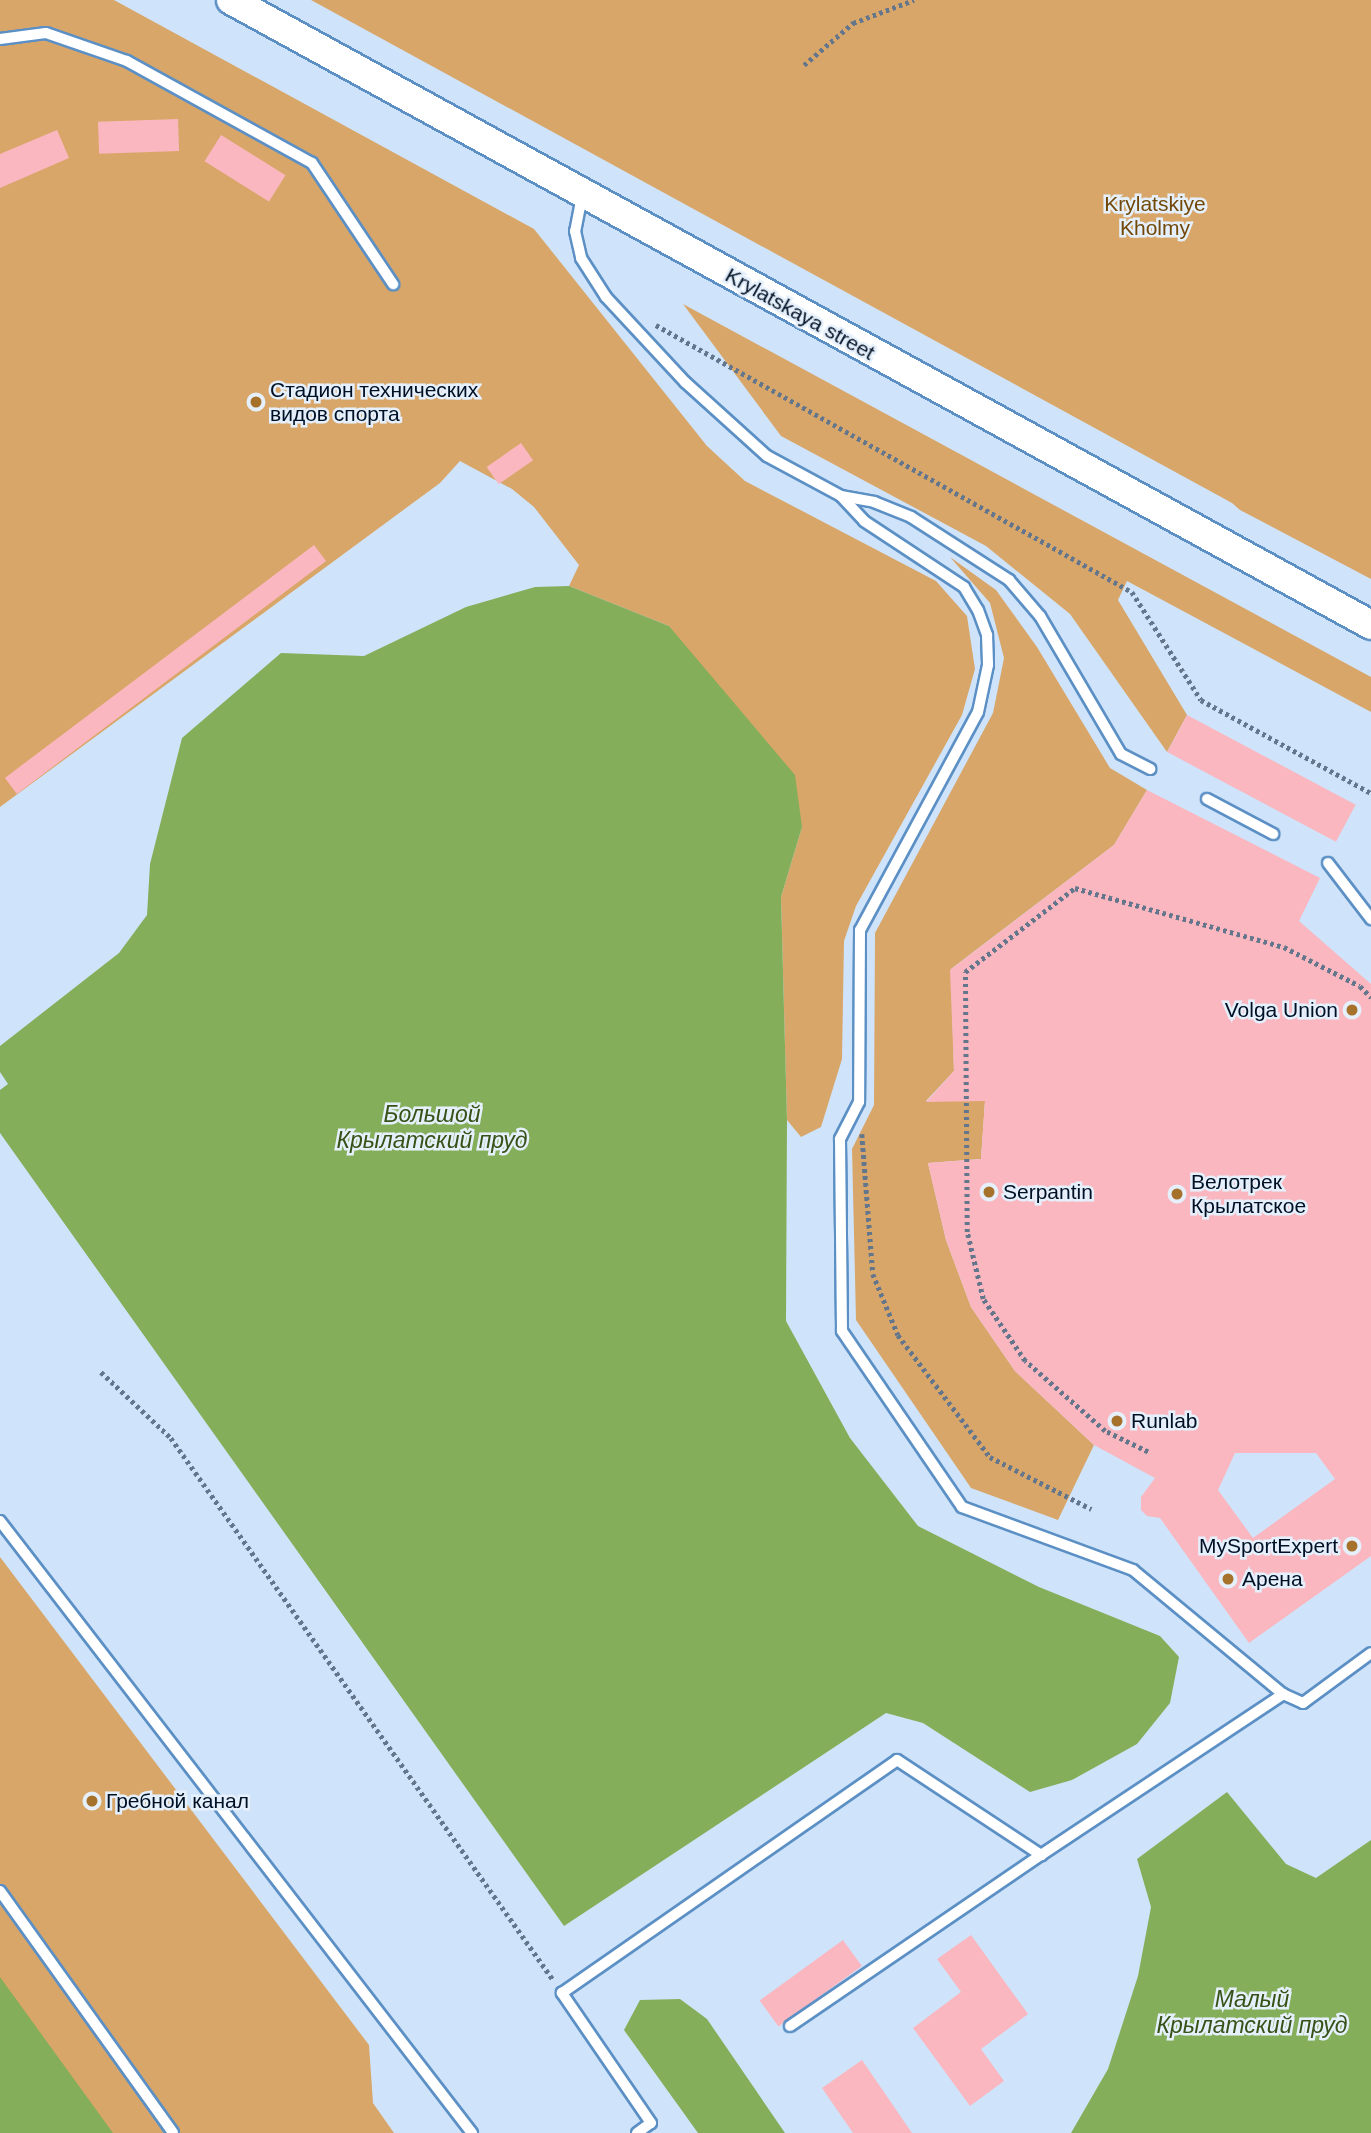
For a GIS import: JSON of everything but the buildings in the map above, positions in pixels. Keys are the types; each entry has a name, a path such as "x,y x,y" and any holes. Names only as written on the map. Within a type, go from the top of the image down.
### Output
{"main road":[{"name":"Krylatskaya street","path":"230,0 1371,625"}],"lane":[{"path":"0,39 46,33 127,61 312,163 393,284"},
{"path":"583,193 575,231 581,258 606,297 685,382 767,456 841,496 874,502 911,517 1009,580 1040,616 1121,754 1150,769"},
{"path":"841,496 863,520 964,587 978,610 987,635 988,665 978,712 860,930 859,1102 840,1139 842,1331 962,1507 1133,1570 1283,1694 1303,1703 1371,1653"},
{"path":"1207,799 1273,834"},
{"path":"1328,863 1371,919"},
{"path":"0,1521 472,2133"},
{"path":"790,2026 1283,1694"},
{"path":"637,2133 650,2123 562,1993 897,1760 1041,1856"},
{"path":"0,1891 173,2133"}],"path":[{"path":"804,65 853,23 914,0"},
{"path":"654,324 1132,592 1200,700 1371,793"},
{"path":"1147,1452 1105,1431 1025,1361 983,1299 967,1232 965,972 1075,888 1284,947 1360,986 1371,997"},
{"path":"859,1102 873,1273 898,1335 990,1457 1091,1509"},
{"path":"102,1372 171,1438 562,1993"}],"green space":[{"name":"Стадион технических видов спорта","path":"0,0 114,0 534,229 707,446 745,481 936,581 967,616 975,669 962,715 856,906 844,941 842,1059 821,1127 801,1137 787,1120 781,897 802,827 669,626 569,586 579,565 534,507 512,489 460,461 440,483 0,807"},
{"name":"Krylatskiye Kholmy","path":"311,0 1371,0 1371,579 1240,510 1232,503"},
{"path":"683,304 1371,677 1371,712 1127,581 1118,600 1187,715 1167,752 1070,614 986,546 781,436"},
{"path":"950,557 996,590 1037,647 1110,768 1147,790 1114,845 951,969 954,1071 926,1101 985,1101 981,1159 928,1163 946,1240 971,1307 1015,1371 1094,1445 1058,1520 971,1488 856,1320 852,1149 874,1105 875,933 993,713 1004,658 990,603"},
{"name":"Гребной канал","path":"0,1557 369,2045 373,2103 394,2133 0,2133"}],"water":[{"name":"Большой Крылатский пруд","path":"569,586 669,626 795,775 802,827 781,897 787,1120 786,1321 850,1438 918,1526 1039,1587 1160,1636 1179,1657 1170,1703 1137,1744 1072,1780 1030,1792 923,1723 886,1713 564,1926 0,1133 0,1090 8,1084 0,1072 0,1046 119,953 147,915 150,864 182,738 281,653 364,656 466,607 535,587"},
{"name":"Малый Крылатский пруд","path":"1227,1792 1286,1864 1316,1878 1371,1840 1371,2133 1071,2133 1108,2069 1138,1976 1151,1907 1137,1859"},
{"path":"0,1977 113,2133 0,2133"},
{"path":"680,1999 707,2019 785,2133 698,2133 624,2030 640,2000"}],"place":[{"name":"Стадион технических видов спорта","path":"256,402"},
{"name":"Volga Union","path":"1352,1010"},
{"name":"Serpantin","path":"989,1192"},
{"name":"Велотрек Крылатское","path":"1177,1194"},
{"name":"Runlab","path":"1117,1421"},
{"name":"MySportExpert","path":"1352,1546"},
{"name":"Арена","path":"1228,1579"},
{"name":"Гребной канал","path":"92,1801"}]}
